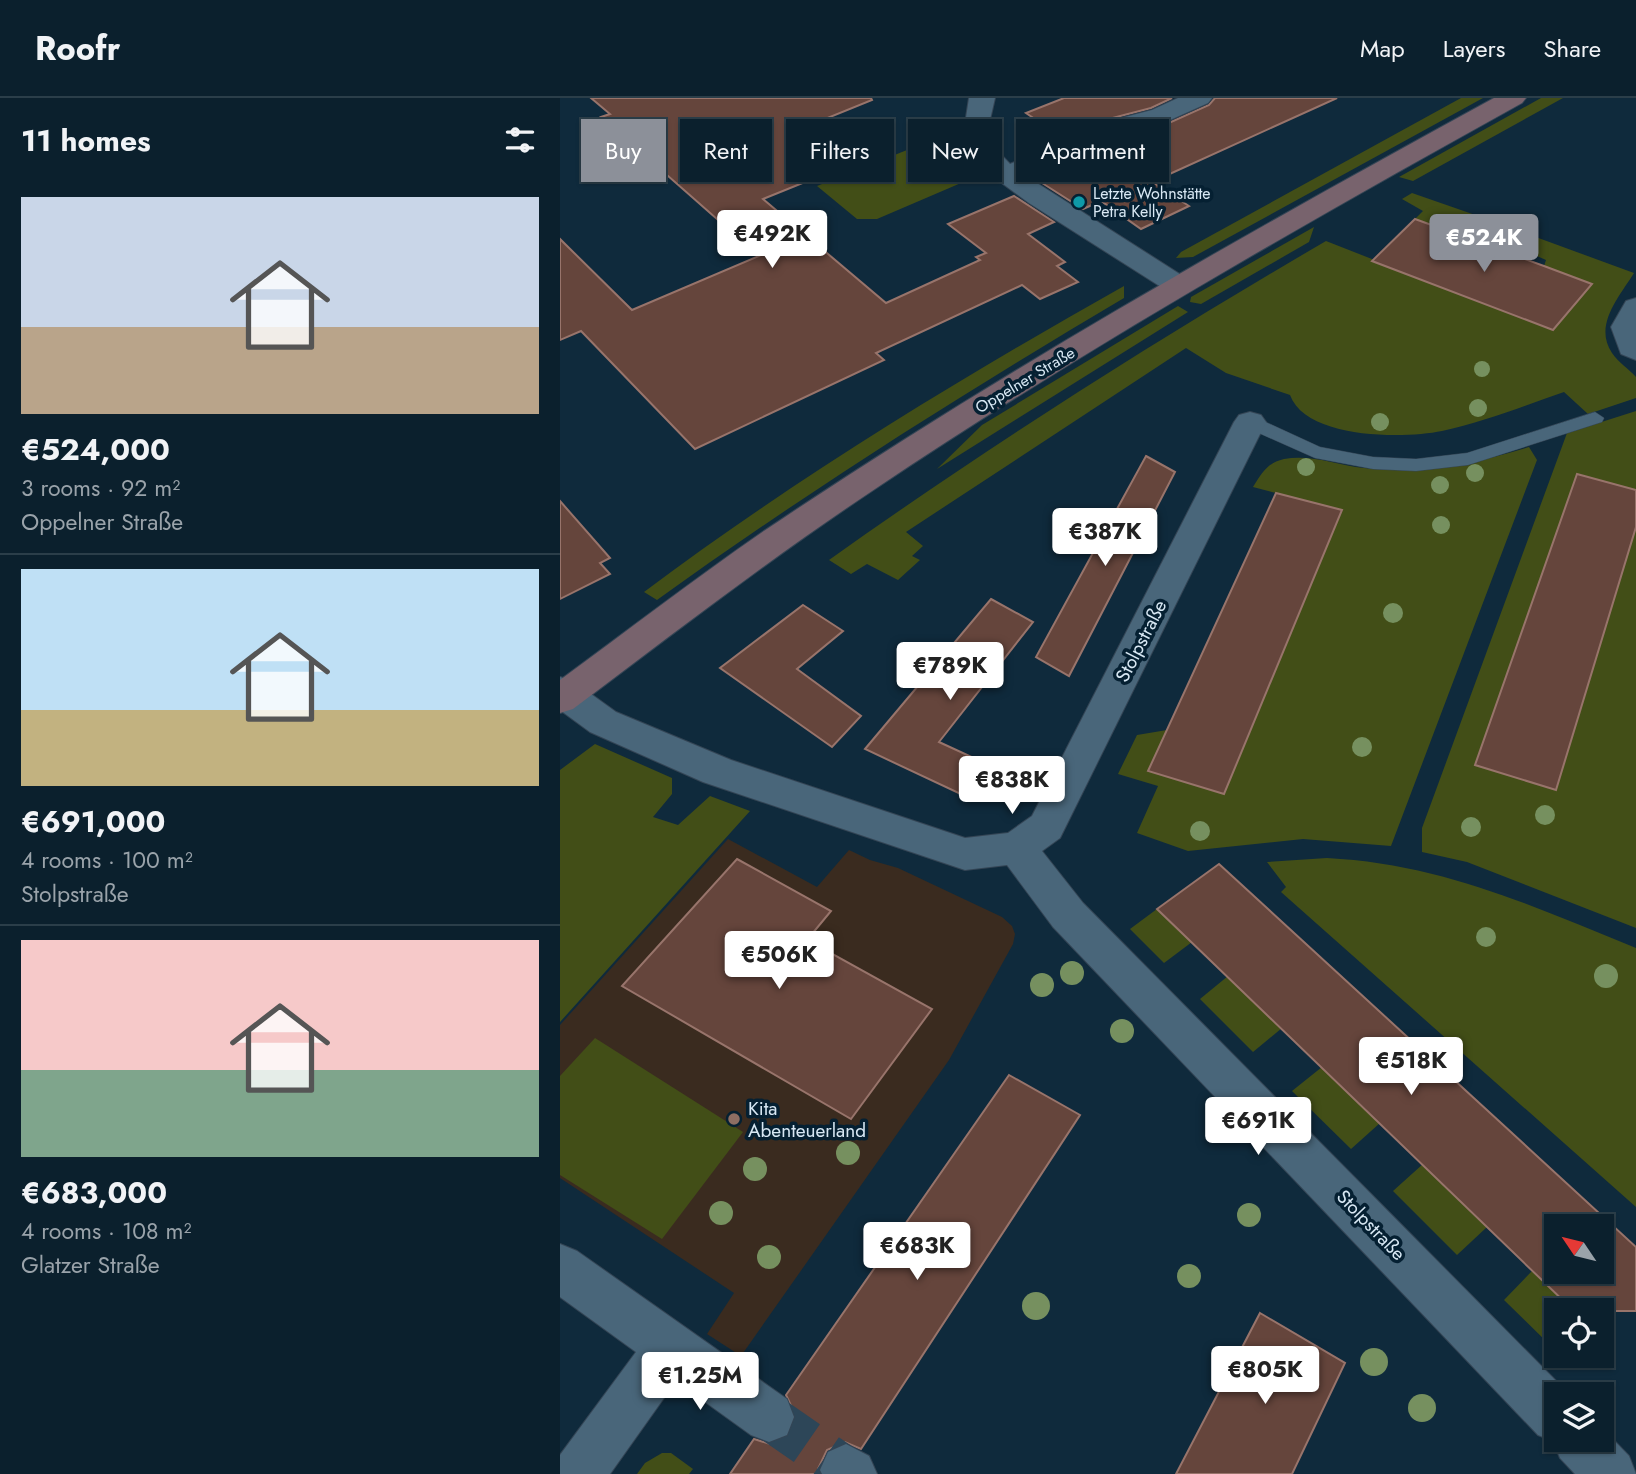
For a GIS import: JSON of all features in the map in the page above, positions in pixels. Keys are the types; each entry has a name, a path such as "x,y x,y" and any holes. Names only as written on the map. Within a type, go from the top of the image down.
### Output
{"street":[{"path":"982,98 974,131 980,152 1007,175 1179,286"},
{"path":"1007,175 1115,127 1161,115 1199,98"},
{"name":"Oppelner Straße","path":"562,695 794,528 924,441 1179,286 1363,180 1514,98"},
{"path":"1636,307 1626,327 1632,347 1636,351"},
{"name":"Stolpstraße","path":"562,695 603,722 717,771 965,854 1017,848 1046,827 1250,422"},
{"name":"Stolpstraße","path":"1017,848 1068,915 1544,1405"},
{"path":"560,1268 769,1417"},
{"path":"578,1474 670,1348"},
{"path":"1590,1452 1611,1474"}],"lane":[{"path":"1250,422 1315,452 1373,463 1416,465 1468,459 1595,418"}],"shaded area":[{"name":"Kita Abenteuerland","path":"728,839 817,887 849,850 870,860 898,868 1002,917 1012,926 1015,934 1013,944 949,1060 741,1356 707,1334 734,1293 560,1178 560,1025"}],"green space":[{"path":"1461,98 1483,98 1193,257 1176,258 1181,252"},
{"path":"1541,98 1563,98 1413,181 1399,177"},
{"path":"908,150 908,182 963,182 877,219 857,219 817,186 827,182 894,182 894,155"},
{"path":"1412,193 1504,225 1486,245 1415,219 1423,211 1402,199"},
{"path":"1314,227 1309,242 1201,304 1190,302 1191,297"},
{"path":"1533,236 1634,273 1611,311 1605,332 1612,353 1636,377 1636,398 1588,414 1564,392 1442,431 1404,435 1357,433 1315,420 1300,410 1290,395 1226,373 1186,348 906,532 923,546 912,556 920,560 898,580 867,564 851,574 829,560 1074,395 1326,241 1553,330 1544,266 1546,260 1521,249"},
{"path":"1124,286 1124,298 887,444 771,520 657,600 644,592 760,509 879,431"},
{"path":"1178,306 1188,312 937,469 982,425"},
{"path":"1636,411 1636,490 1577,475 1476,765 1556,790 1636,527 1636,928 1467,862 1422,852 1422,828 1567,433"},
{"path":"1529,447 1537,460 1391,846 1303,839 1188,851 1137,833 1158,786 1118,774 1137,735 1167,730 1148,771 1224,793 1342,510 1253,487 1266,469 1278,461 1294,458 1364,468 1408,470 1468,463"},
{"path":"595,744 672,778 672,794 653,817 678,825 710,796 750,811 560,1022 560,770"},
{"path":"1327,858 1369,862 1448,878 1523,903 1636,948 1636,1207 1281,892 1286,887 1267,862"},
{"path":"1157,909 1192,942 1164,963 1130,929"},
{"path":"1228,976 1282,1028 1253,1052 1200,999"},
{"path":"595,1038 743,1132 662,1239 560,1175 560,1076"},
{"path":"1322,1067 1380,1123 1351,1149 1292,1091"},
{"path":"1423,1164 1487,1227 1457,1255 1393,1191"},
{"path":"1532,1271 1560,1298 1544,1298 1544,1339 1504,1300"},
{"path":"662,1453 671,1453 693,1469 689,1474 637,1474 645,1463"}],"building":[{"path":"591,98 871,98 872,100 825,119 786,119 786,182 805,182 763,199 886,303 980,260 976,257 986,253 948,224 1014,196 1054,222 1028,234 1065,262 1057,266 1078,282 1040,299 1022,285 876,353 884,360 695,449 581,331 560,340 560,239 632,310 759,256 666,174 666,119 601,117 610,114"},
{"path":"1064,98 1172,98 1151,108 1109,119 1035,119 1026,113"},
{"path":"1215,98 1337,98 1169,174 1169,123 1209,105"},
{"path":"1152,182 1189,206 1141,229 1101,201 1083,209 1042,183"},
{"path":"1415,219 1592,284 1553,330 1372,261"},
{"path":"1146,456 1175,472 1069,676 1036,657"},
{"path":"1577,474 1636,490 1636,527 1556,790 1475,765"},
{"path":"1276,493 1342,510 1224,794 1148,771"},
{"path":"560,501 610,558 600,563 610,574 560,599"},
{"path":"991,599 1033,622 939,742 989,765 965,796 865,749"},
{"path":"803,605 843,631 797,669 861,716 832,747 720,668"},
{"path":"737,859 831,911 807,940 932,1009 851,1119 622,986"},
{"path":"1219,864 1600,1214 1544,1214 1544,1282 1157,909"},
{"path":"1009,1075 1080,1115 861,1449 845,1442 827,1450 818,1469 819,1474 730,1474 754,1439 770,1444 789,1436 796,1416 786,1395"},
{"path":"1614,1227 1636,1247 1636,1311 1614,1311 1614,1298 1561,1298 1546,1284 1614,1284"},
{"path":"1260,1313 1345,1363 1292,1474 1176,1474"}],"tunnel":[{"path":"769,1417 846,1470"}],"place":[{"name":"Letzte Wohnstätte Petra Kelly","path":"1079,202"},
{"name":"Kita Abenteuerland","path":"734,1119"}]}
